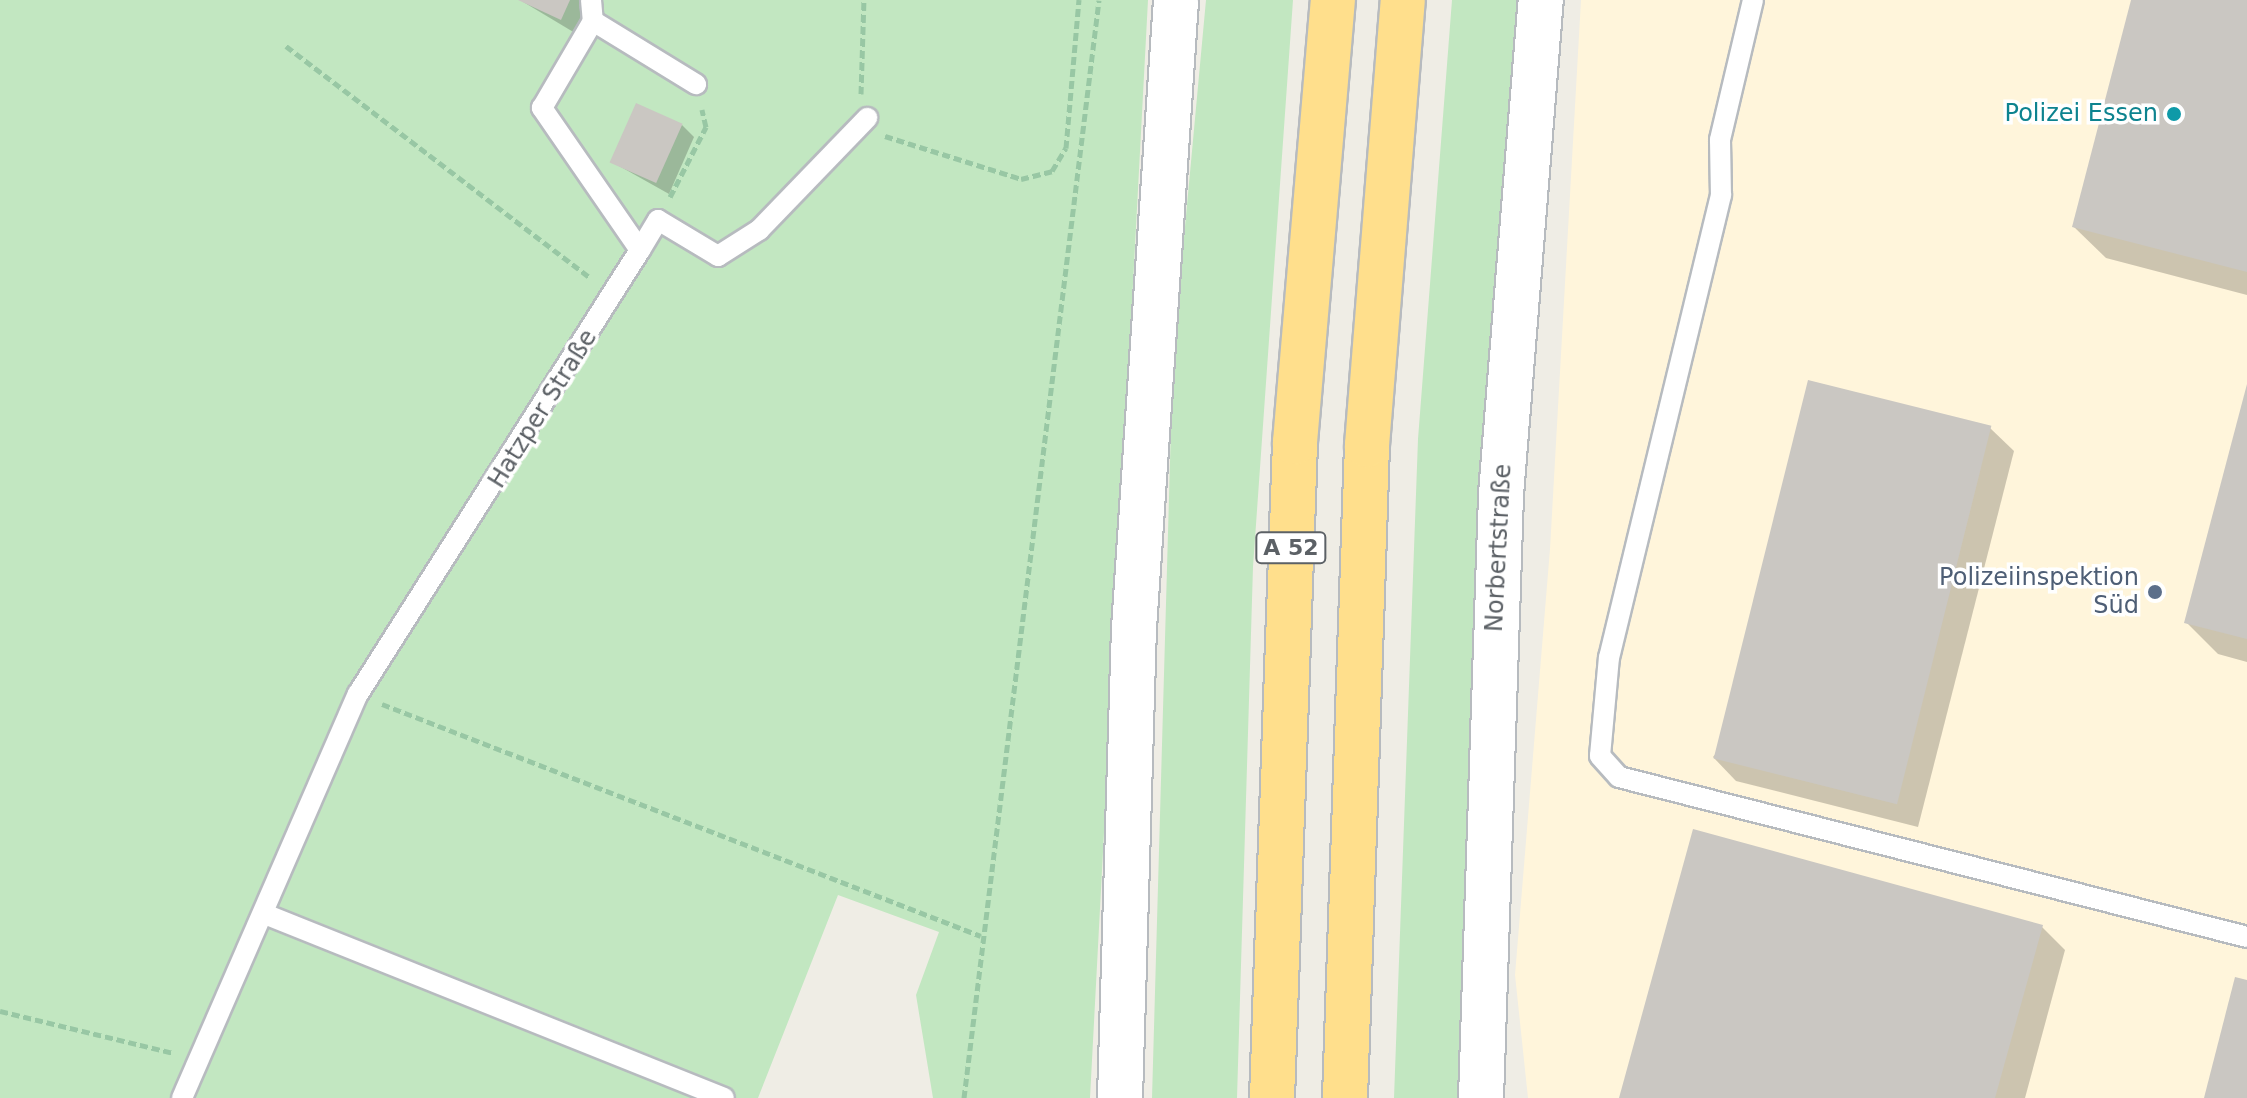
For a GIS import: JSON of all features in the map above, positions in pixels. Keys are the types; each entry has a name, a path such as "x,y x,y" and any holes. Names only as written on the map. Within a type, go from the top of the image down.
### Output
{"highway":[{"name":"A 52","path":"1272,1098 1295,442 1333,0"},
{"name":"A 52","path":"1345,1098 1367,445 1403,0"}],"main road":[{"path":"1120,1098 1134,628 1176,0"},
{"name":"Norbertstraße","path":"1481,1098 1501,494 1541,0"}],"lane":[{"path":"591,0 593,21 542,108 640,250"},
{"path":"1753,0 1720,140 1721,195 1609,657 1600,756 1619,777 2247,937"},
{"path":"593,21 696,84"},
{"path":"658,220 718,256 759,230 867,118"},
{"name":"Hatzper Straße","path":"182,1098 267,915 298,821 358,694 613,296 658,220"},
{"path":"267,915 724,1098"}],"path":[{"path":"864,0 857,80 867,118 889,139 1021,179 1052,171 1066,148 1079,0"},
{"path":"964,1098 981,936 1099,0"},
{"path":"286,46 613,296"},
{"path":"658,220 706,127 696,84"},
{"path":"358,694 981,936"},
{"path":"0,1011 199,1059"}],"shaded area":[{"path":"1581,0 2247,0 2247,1098 1528,1098 1515,975 1550,549"}],"green space":[{"path":"0,0 1148,0 1090,1098 933,1098 916,995 939,932 838,895 758,1098 0,1098"},
{"path":"1206,0 1293,0 1253,567 1237,1098 1152,1098 1173,356"},
{"path":"1452,0 1519,0 1483,449 1462,1098 1394,1098 1418,439"}],"building":[{"path":"518,0 570,0 561,20"},
{"name":"Polizei Essen","path":"2131,0 2247,0 2247,272 2072,227"},
{"path":"636,103 683,124 656,183 610,162"},
{"path":"1808,380 1991,426 1897,804 1714,758"},
{"path":"2247,384 2247,639 2184,623"},
{"path":"1693,829 2043,925 1995,1098 1619,1098"},
{"path":"2235,977 2247,980 2247,1098 2204,1098"}],"place":[{"name":"Polizei Essen","path":"2174,114"},
{"name":"Polizeiinspektion Süd","path":"2155,592"}]}
